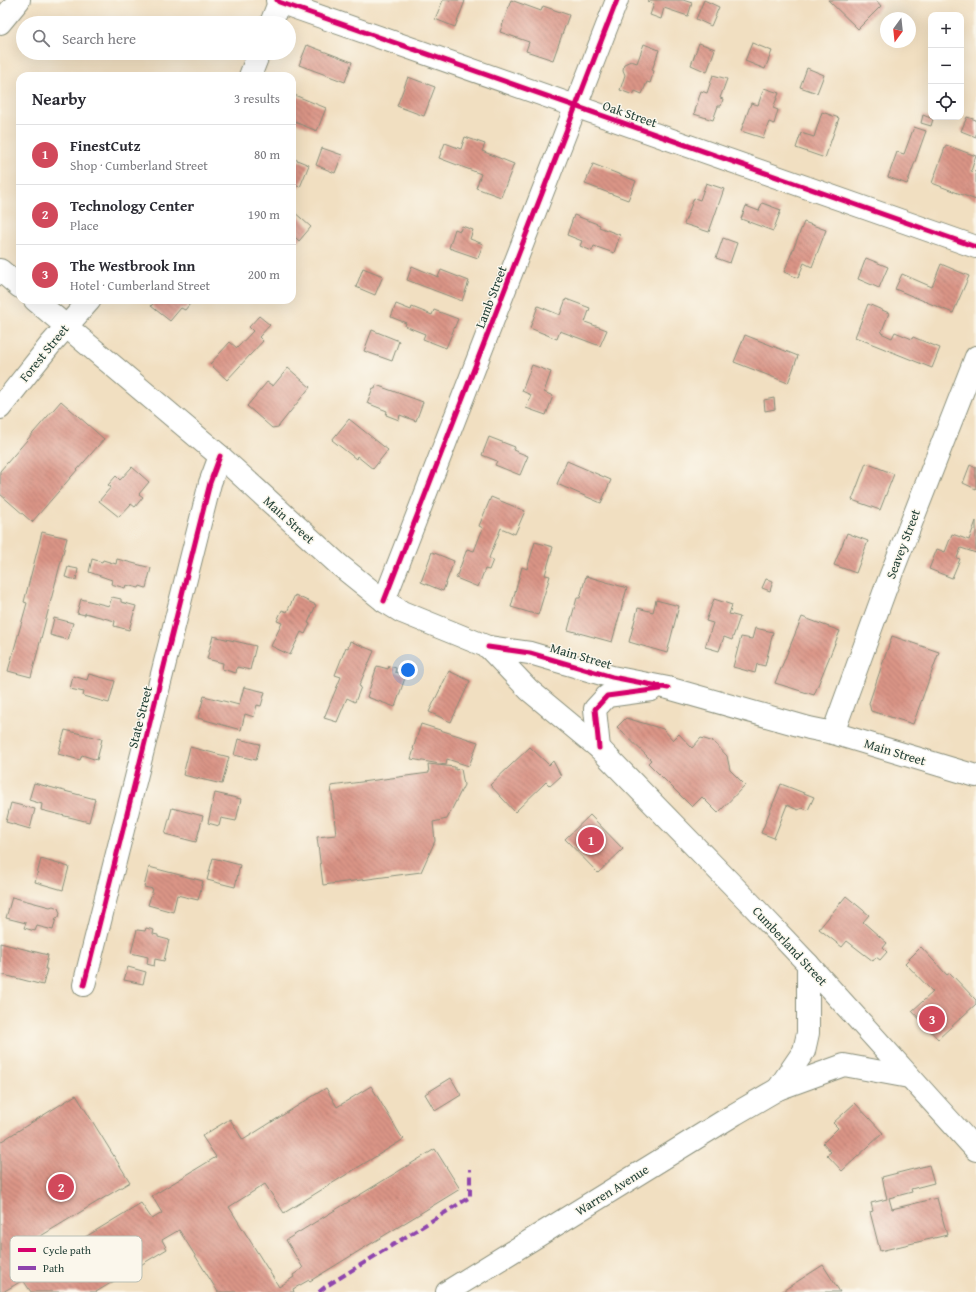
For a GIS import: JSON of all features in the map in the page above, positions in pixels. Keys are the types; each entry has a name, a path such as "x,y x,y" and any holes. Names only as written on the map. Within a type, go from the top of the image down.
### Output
{"main road":[{"path":"0,23 19,0"},
{"name":"Lamb Street","path":"384,601 617,0"},
{"path":"274,16 279,1"},
{"name":"Oak Street","path":"279,1 517,87 576,106 976,248"},
{"path":"252,72 256,60"},
{"path":"0,270 16,284"},
{"name":"Main Street","path":"40,304 220,456 338,564 384,601 402,612 488,646 530,653 612,676 668,688 809,728 833,733 976,776"},
{"name":"Forest Street","path":"0,408 86,304"},
{"name":"Seavey Street","path":"833,733 885,590 976,357"},
{"name":"State Street","path":"84,985 208,491 220,456"},
{"name":"Cumberland Street","path":"488,646 529,690 599,748 808,964 976,1150"},
{"path":"599,748 595,709 607,696 668,688"},
{"name":"Warren Avenue","path":"778,1089 804,1050 808,1033 808,964"},
{"name":"Warren Avenue","path":"447,1292 778,1089 844,1065 910,1077"}],"building":[{"path":"443,0 465,1 455,27 435,19"},
{"path":"511,0 541,11 543,6 569,15 553,60 526,51 529,42 500,32"},
{"path":"649,0 683,0 692,3 688,16 664,8 661,19 650,15 654,4 648,2"},
{"path":"704,0 719,7 711,26 696,19"},
{"path":"828,0 876,0 881,6 858,29"},
{"path":"699,43 715,49 707,72 691,65"},
{"path":"752,43 772,51 765,69 745,61"},
{"path":"644,44 659,50 652,70 654,71 650,83 647,82 642,94 635,91 633,95 620,90 625,75 623,70 624,64 631,61 637,63"},
{"path":"307,45 352,62 345,82 299,65"},
{"path":"807,68 824,75 817,93 800,87"},
{"path":"713,75 727,79 720,98 723,99 721,106 718,106 713,120 694,114 701,91 707,93"},
{"path":"408,77 435,87 424,116 397,106"},
{"path":"764,88 779,93 773,108 778,110 774,124 769,122 763,138 741,131 751,103 758,105"},
{"path":"296,96 326,108 317,131 296,123"},
{"path":"822,112 839,118 825,158 796,148 801,133 814,137"},
{"path":"923,115 928,117 928,120 933,120 931,126 921,123"},
{"path":"967,117 976,120 976,137 961,131"},
{"path":"914,127 926,131 907,184 888,177 897,152 904,154"},
{"path":"465,137 485,144 482,151 514,164 501,197 476,188 481,174 439,158 445,143 461,149"},
{"path":"946,145 976,156 971,171 976,172 976,200 932,183"},
{"path":"322,148 342,155 335,173 316,165"},
{"path":"296,160 309,165 300,187 296,186"},
{"path":"593,164 636,181 628,200 585,184"},
{"path":"706,183 724,189 709,232 684,224 694,198 700,200"},
{"path":"762,203 781,210 773,231 741,219 746,206 759,211"},
{"path":"296,214 311,227 299,241 296,238"},
{"path":"574,215 620,235 614,253 594,246 592,251 580,246 582,241 567,235"},
{"path":"804,222 826,230 812,267 804,263 798,278 784,272"},
{"path":"462,226 473,230 470,239 483,244 478,258 449,248 455,229 460,231"},
{"path":"723,238 737,243 730,263 716,258"},
{"path":"866,258 888,267 879,288 858,279"},
{"path":"941,264 969,276 953,313 895,289 902,274 932,287"},
{"path":"412,266 438,277 441,270 469,281 462,301 407,280"},
{"path":"363,268 383,276 375,295 356,287"},
{"path":"566,299 590,308 585,322 607,330 600,346 560,331 557,339 530,328 538,306 560,315"},
{"path":"153,304 190,304 185,310 181,308 170,321 151,306"},
{"path":"396,304 411,310 412,307 432,315 434,310 458,319 446,348 423,339 425,334 405,326 406,323 391,317"},
{"path":"868,304 889,313 881,333 892,338 895,332 912,339 913,337 940,348 932,368 855,337"},
{"path":"259,316 270,325 259,337 263,341 227,380 210,364 230,342 237,348 253,331 249,327"},
{"path":"372,330 399,341 392,361 364,351"},
{"path":"745,335 798,356 788,383 734,362"},
{"path":"532,365 551,372 544,392 553,396 546,415 526,408 531,395 522,391"},
{"path":"288,368 310,387 278,427 272,428 247,406 267,382 273,386"},
{"path":"376,385 423,402 416,421 400,415 399,420 386,415 387,411 367,403 373,388 375,389"},
{"path":"774,398 775,409 765,411 764,400"},
{"path":"61,401 104,439 32,522 0,494 0,471"},
{"path":"349,419 388,450 373,469 357,456 356,459 332,440"},
{"path":"489,437 515,447 513,450 528,456 520,475 495,465 497,461 482,455"},
{"path":"567,461 611,480 601,503 557,484"},
{"path":"866,463 894,474 880,510 852,500"},
{"path":"970,465 976,468 976,489 963,483"},
{"path":"132,467 149,482 139,494 143,497 135,507 131,504 119,517 99,501 111,487 108,485 116,476 120,480"},
{"path":"491,497 525,511 515,534 501,528 489,558 493,560 489,570 485,569 478,587 456,578 467,549 474,551 483,528 479,526"},
{"path":"976,521 976,553 961,548 957,558 960,559 952,578 929,569 937,549 945,552 952,534 969,540"},
{"path":"42,532 67,538 31,677 8,671 27,603 24,602"},
{"path":"847,533 868,541 856,573 834,565"},
{"path":"535,542 553,547 545,575 550,576 538,615 511,607 522,567 527,569"},
{"path":"432,552 454,561 443,591 421,582"},
{"path":"92,559 102,562 103,560 116,564 117,559 151,568 146,588 126,585 125,588 111,584 112,580 89,572"},
{"path":"68,567 78,569 76,580 65,577"},
{"path":"586,576 627,588 612,642 568,630 577,598 580,598"},
{"path":"766,579 773,581 770,591 762,588"},
{"path":"295,595 316,605 305,634 301,632 290,655 271,646 282,623 277,621 282,610 287,612"},
{"path":"112,597 121,599 121,602 136,606 129,630 114,626 115,621 85,613 85,615 77,613 81,599 109,606"},
{"path":"714,599 732,605 729,614 740,617 732,640 724,637 719,651 705,647 713,623 706,621"},
{"path":"656,600 679,606 667,653 629,642 638,608 653,612"},
{"path":"802,617 840,631 814,695 775,683"},
{"path":"54,618 73,623 68,640 50,635"},
{"path":"755,628 773,632 765,666 757,664 755,673 733,667 741,637 752,639"},
{"path":"213,636 256,646 250,670 237,667 236,673 222,669 223,663 207,659"},
{"path":"892,636 939,652 913,724 871,711 869,703"},
{"path":"350,641 374,651 359,686 361,687 355,702 347,698 337,722 324,718 341,677 335,675 346,647 348,648"},
{"path":"377,666 388,669 389,666 396,668 395,672 406,675 395,707 367,697"},
{"path":"449,671 470,681 451,722 429,712"},
{"path":"89,674 115,681 109,703 83,696 84,692 70,689 73,676 87,680"},
{"path":"244,687 265,692 261,706 257,705 254,717 245,714 241,730 198,718 204,696 239,705"},
{"path":"626,718 663,729 673,740 679,734 692,748 701,738 714,742 727,756 730,770 745,785 718,813 702,797 692,807 648,763 651,760 617,727"},
{"path":"421,724 478,742 469,766 447,759 446,765 411,759"},
{"path":"65,730 102,739 97,760 82,755 80,760 58,754"},
{"path":"238,739 260,744 256,760 234,755"},
{"path":"190,747 229,757 222,784 183,775"},
{"path":"530,747 549,765 553,761 561,776 550,786 546,782 515,812 490,785"},
{"path":"428,764 455,767 455,770 461,769 464,785 447,819 433,822 435,841 421,872 323,885 317,837 336,835 331,786 429,773"},
{"path":"34,783 95,799 89,822 41,810 42,804 29,800"},
{"path":"781,784 814,797 808,810 802,808 798,810 787,805 774,838 761,833"},
{"path":"215,793 241,799 236,821 221,818 219,826 208,823"},
{"path":"11,803 35,809 30,829 6,822"},
{"path":"172,808 203,816 196,842 165,834"},
{"path":"590,815 623,849 598,873 565,839"},
{"path":"213,858 240,865 235,887 207,880"},
{"path":"41,859 69,867 63,890 35,882"},
{"path":"149,867 203,881 198,900 177,895 173,912 148,905 153,889 144,887"},
{"path":"846,896 869,915 863,922 887,943 883,948 887,952 880,960 876,957 873,961 847,941 842,947 819,929"},
{"path":"12,897 58,908 60,913 59,917 56,918 53,930 37,926 35,931 24,928 26,923 6,918"},
{"path":"146,928 154,930 153,934 158,935 158,937 169,940 164,961 155,959 154,966 147,964 148,957 131,953 137,930 145,931"},
{"path":"0,943 48,955 45,969 47,969 43,985 0,974"},
{"path":"921,947 947,975 950,973 976,1000 976,1004 938,1039 912,1011 933,992 905,963"},
{"path":"128,967 146,972 143,984 124,980"},
{"path":"451,1078 461,1095 435,1111 425,1094"},
{"path":"371,1086 404,1139 284,1213 265,1184 229,1207 279,1287 294,1277 293,1275 303,1268 286,1240 435,1149 460,1189 310,1281 309,1280 293,1289 294,1292 218,1292 179,1230 162,1240 167,1249 142,1264 142,1236 87,1236 141,1203 152,1219 162,1213 152,1196 216,1157 202,1136 230,1119 243,1140 326,1088 337,1107"},
{"path":"76,1095 130,1182 41,1236 10,1236 10,1282 20,1282 3,1292 0,1292 0,1142"},
{"path":"855,1103 883,1133 842,1171 827,1155 831,1152 823,1143 838,1128 833,1123"},
{"path":"929,1165 934,1183 911,1189 912,1192 889,1198 892,1209 937,1198 947,1235 880,1251 870,1212 873,1211 871,1203 887,1199 882,1177"},
{"path":"823,1265 840,1292 781,1292"},
{"path":"24,1282 113,1282 96,1292 31,1292"}],"marked path":[{"path":"319,1292 470,1197 470,1169"}],"cycle path":[{"path":"277,0 366,33 976,247"},
{"path":"384,601 617,0"},
{"path":"84,985 210,483 220,456"},
{"path":"488,647 530,653 612,677 668,688"},
{"path":"599,748 595,709 607,696 660,689"}],"place":[{"name":"FinestCutz","path":"591,840"},
{"name":"The Westbrook Inn","path":"932,1019"},
{"name":"Technology Center","path":"61,1187"}]}
